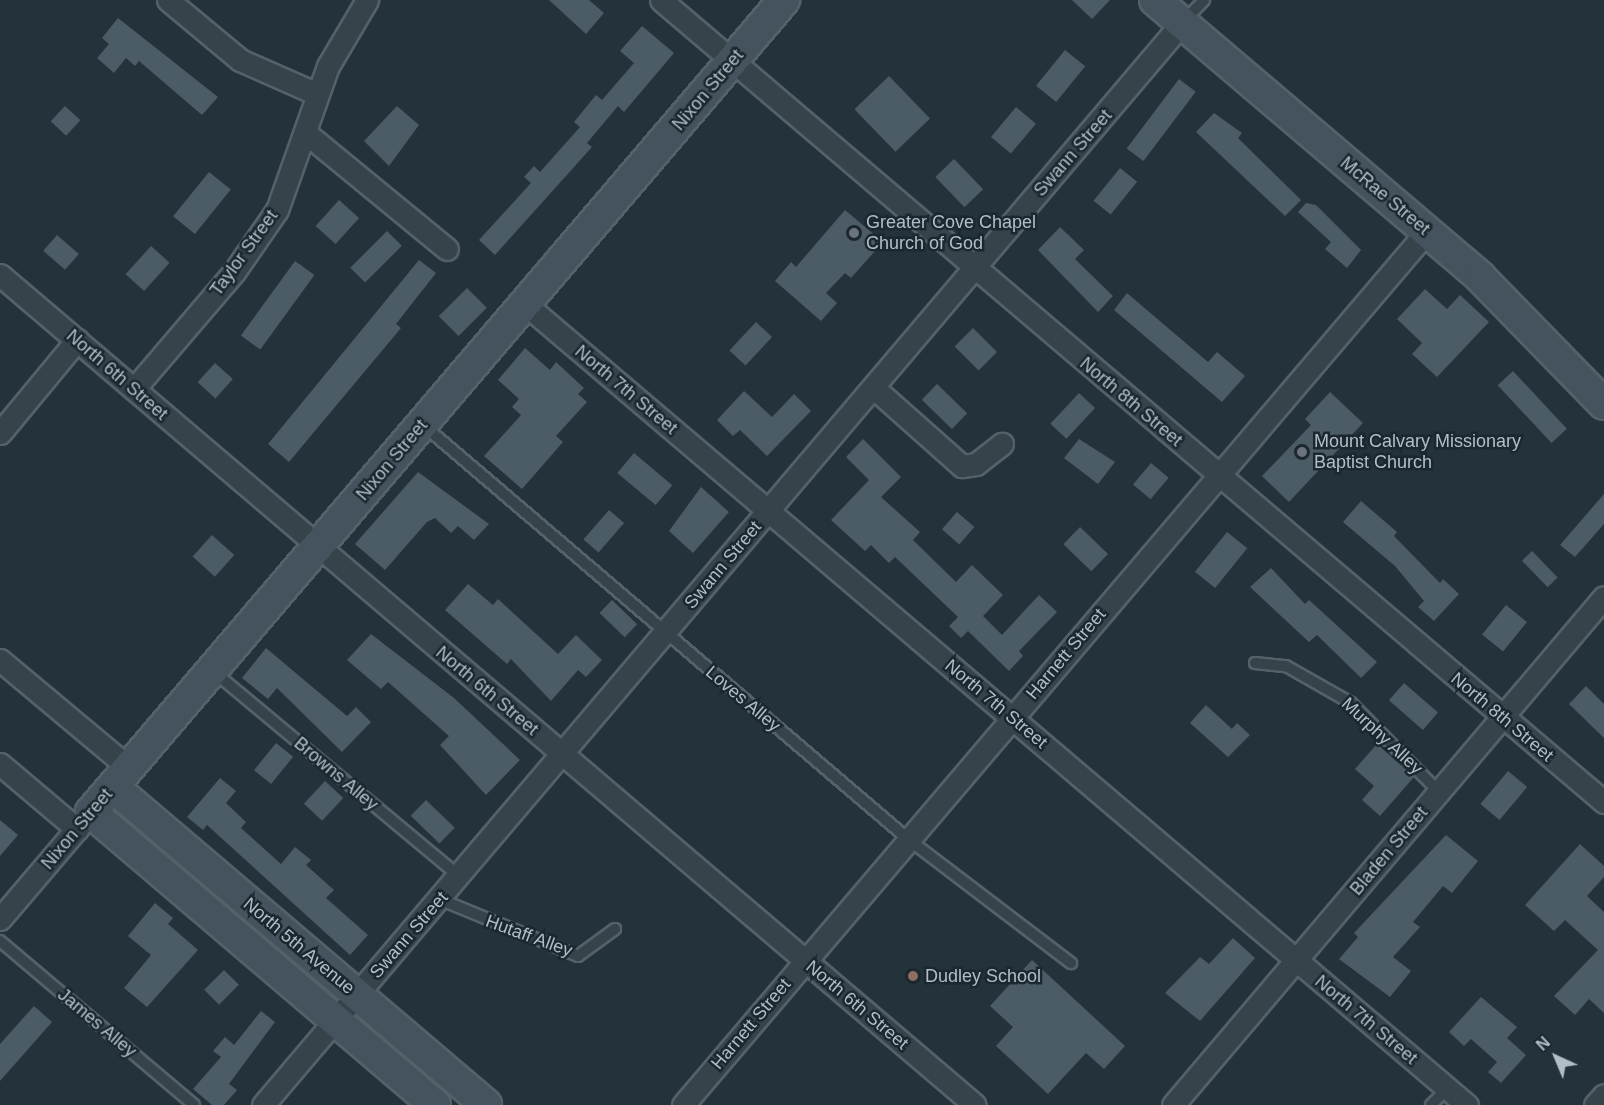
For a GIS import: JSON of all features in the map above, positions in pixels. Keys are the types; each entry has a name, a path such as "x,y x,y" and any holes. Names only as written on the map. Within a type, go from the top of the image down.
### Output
{"street":[{"path":"168,0 240,60 317,94"},
{"name":"Taylor Street","path":"134,389 253,246 285,194 307,134 317,94 367,0"},
{"name":"North 8th Street","path":"661,0 1604,802"},
{"name":"Nixon Street","path":"0,919 784,0"},
{"name":"McRae Street","path":"1155,0 1426,231 1550,343 1604,404"},
{"name":"Swann Street","path":"263,1105 1182,23"},
{"path":"307,134 447,249"},
{"name":"Harnett Street","path":"683,1105 1426,231"},
{"name":"North 6th Street","path":"0,275 975,1105"},
{"name":"North 7th Street","path":"525,304 1467,1105"},
{"path":"0,433 76,340"},
{"path":"874,388 962,466 976,464 1002,444"},
{"name":"Bladen Street","path":"1173,1105 1604,597"},
{"path":"0,660 121,777"},
{"path":"0,764 84,820"},
{"name":"North 5th Avenue","path":"121,777 357,995 486,1105"},
{"name":"North 5th Avenue","path":"84,820 335,1021 435,1105"},
{"path":"1595,1105 1604,1095"}],"lane":[{"path":"1182,23 1204,0"},
{"name":"Loves Alley","path":"422,425 908,839 1071,963"},
{"name":"Murphy Alley","path":"1255,663 1286,666 1351,703 1439,792"},
{"name":"Browns Alley","path":"213,671 459,876"},
{"name":"Hutaff Alley","path":"439,899 578,956 615,929"},
{"name":"James Alley","path":"0,941 194,1105"},
{"path":"1431,1105 1447,1089"}],"building":[{"path":"549,0 589,0 604,13 586,34"},
{"path":"1072,0 1110,0 1092,19"},
{"path":"118,18 218,97 202,115 139,61 135,66 126,58 114,73 97,58 109,44 102,38"},
{"path":"642,26 674,53 624,112 618,106 587,143 592,147 495,255 479,240 531,183 524,177 534,166 540,172 580,127 574,122 596,95 602,100 634,63 620,51"},
{"path":"1065,50 1085,66 1056,102 1036,86"},
{"path":"889,76 930,118 895,152 854,109"},
{"path":"1179,79 1196,92 1143,161 1127,148"},
{"path":"65,106 80,120 66,136 51,121"},
{"path":"397,106 419,125 389,166 364,141"},
{"path":"1016,107 1036,124 1011,154 991,137"},
{"path":"1214,113 1242,133 1238,138 1301,200 1285,216 1196,132"},
{"path":"954,159 983,189 964,207 935,177"},
{"path":"1120,168 1137,182 1111,214 1094,201"},
{"path":"209,172 231,190 195,234 173,216"},
{"path":"339,200 359,218 336,244 316,226"},
{"path":"1306,203 1316,205 1361,250 1347,268 1325,249 1331,242 1298,212"},
{"path":"845,210 883,242 851,278 845,273 826,293 837,303 821,321 775,281 791,262 796,267"},
{"path":"1060,227 1084,250 1075,259 1113,296 1098,312 1038,250"},
{"path":"387,231 402,246 365,283 350,268"},
{"path":"57,235 79,254 65,270 43,251"},
{"path":"151,246 170,263 144,291 126,274"},
{"path":"419,260 436,273 396,324 401,328 289,462 268,444"},
{"path":"295,261 314,275 260,350 241,335"},
{"path":"467,288 487,308 459,336 439,316"},
{"path":"1425,289 1447,309 1460,295 1489,322 1437,377 1412,354 1422,343 1397,319"},
{"path":"1127,293 1208,362 1217,352 1245,376 1222,402 1114,310"},
{"path":"756,322 772,337 745,366 729,351"},
{"path":"973,328 997,352 979,370 955,346"},
{"path":"525,348 550,370 556,362 584,388 578,394 587,402 556,436 563,442 522,489 484,456 521,415 512,407 519,399 498,380"},
{"path":"215,363 233,379 215,398 198,382"},
{"path":"1513,371 1567,429 1552,443 1498,385"},
{"path":"937,384 967,413 952,429 922,400"},
{"path":"744,391 772,417 794,394 811,411 767,456 740,430 733,436 717,420"},
{"path":"1330,392 1363,423 1289,502 1262,476 1311,425 1305,419"},
{"path":"1079,393 1095,408 1066,439 1050,424"},
{"path":"863,439 901,477 881,497 920,532 913,540 956,582 972,565 1003,595 983,616 1002,635 1039,595 1057,612 1019,651 1023,656 1009,671 968,631 961,638 949,626 958,617 895,557 889,563 871,545 865,551 831,520 869,480 846,457"},
{"path":"1079,439 1115,462 1098,484 1064,458"},
{"path":"634,453 672,485 656,505 617,473"},
{"path":"1151,463 1169,478 1151,499 1133,484"},
{"path":"418,472 489,524 474,540 458,526 451,533 435,518 427,522 385,570 355,544"},
{"path":"701,487 729,512 693,553 669,531"},
{"path":"1604,494 1604,524 1575,557 1560,545"},
{"path":"1361,501 1397,532 1394,536 1440,583 1443,579 1459,594 1434,621 1418,607 1424,601 1395,566 1343,522"},
{"path":"609,510 624,523 599,553 583,539"},
{"path":"957,512 974,527 959,544 942,529"},
{"path":"1080,527 1108,554 1091,571 1063,544"},
{"path":"1227,532 1247,548 1215,588 1195,572"},
{"path":"212,535 234,555 215,577 193,557"},
{"path":"1532,551 1558,578 1548,587 1522,561"},
{"path":"1271,568 1305,604 1309,600 1377,662 1361,678 1317,635 1309,642 1250,587"},
{"path":"468,584 493,605 498,599 558,654 576,635 602,660 586,677 578,670 551,701 511,659 507,664 445,610"},
{"path":"612,600 637,624 625,637 599,613"},
{"path":"1506,605 1527,622 1503,652 1482,635"},
{"path":"371,634 454,698 520,760 486,795 440,745 449,736 388,682 381,689 347,660"},
{"path":"266,648 347,716 356,707 371,722 342,752 277,688 268,699 242,678"},
{"path":"1404,683 1438,713 1423,730 1389,700"},
{"path":"1586,686 1604,704 1604,738 1569,704"},
{"path":"1206,705 1232,729 1237,723 1250,735 1228,757 1190,723"},
{"path":"276,743 293,757 271,784 254,770"},
{"path":"1377,744 1414,777 1380,816 1362,800 1374,786 1355,769"},
{"path":"1508,771 1527,787 1500,820 1480,804"},
{"path":"220,778 236,791 226,803 246,822 241,828 281,864 295,847 311,860 306,865 334,890 326,898 368,935 350,955 207,825 203,830 187,817"},
{"path":"325,781 343,798 322,821 304,804"},
{"path":"426,800 455,828 439,844 411,816"},
{"path":"0,820 18,835 0,856"},
{"path":"1446,835 1478,861 1452,893 1443,886 1413,922 1420,927 1393,957 1411,971 1390,997 1339,959 1358,937 1354,933"},
{"path":"1580,844 1604,866 1604,877 1587,896 1604,912 1604,1013 1589,999 1575,1015 1554,996 1598,950 1565,920 1554,931 1525,905"},
{"path":"155,903 173,918 168,924 198,950 147,1007 124,988 151,955 128,936"},
{"path":"1233,938 1255,958 1200,1021 1165,993 1200,957 1209,964"},
{"path":"1032,960 1125,1046 1104,1069 1086,1053 1048,1094 996,1046 1013,1027 990,1006"},
{"path":"224,970 239,985 219,1005 204,990"},
{"path":"1481,997 1517,1027 1507,1038 1526,1055 1501,1083 1488,1072 1497,1062 1471,1039 1464,1046 1449,1032"},
{"path":"34,1006 52,1022 0,1081 0,1044"},
{"path":"261,1011 275,1022 229,1084 237,1090 224,1105 212,1105 193,1089 221,1057 213,1051 225,1037 234,1045"}],"place":[{"name":"Greater Cove Chapel Church of God","path":"854,233"},
{"name":"Mount Calvary Missionary Baptist Church","path":"1302,452"},
{"name":"Dudley School","path":"913,976"}]}
